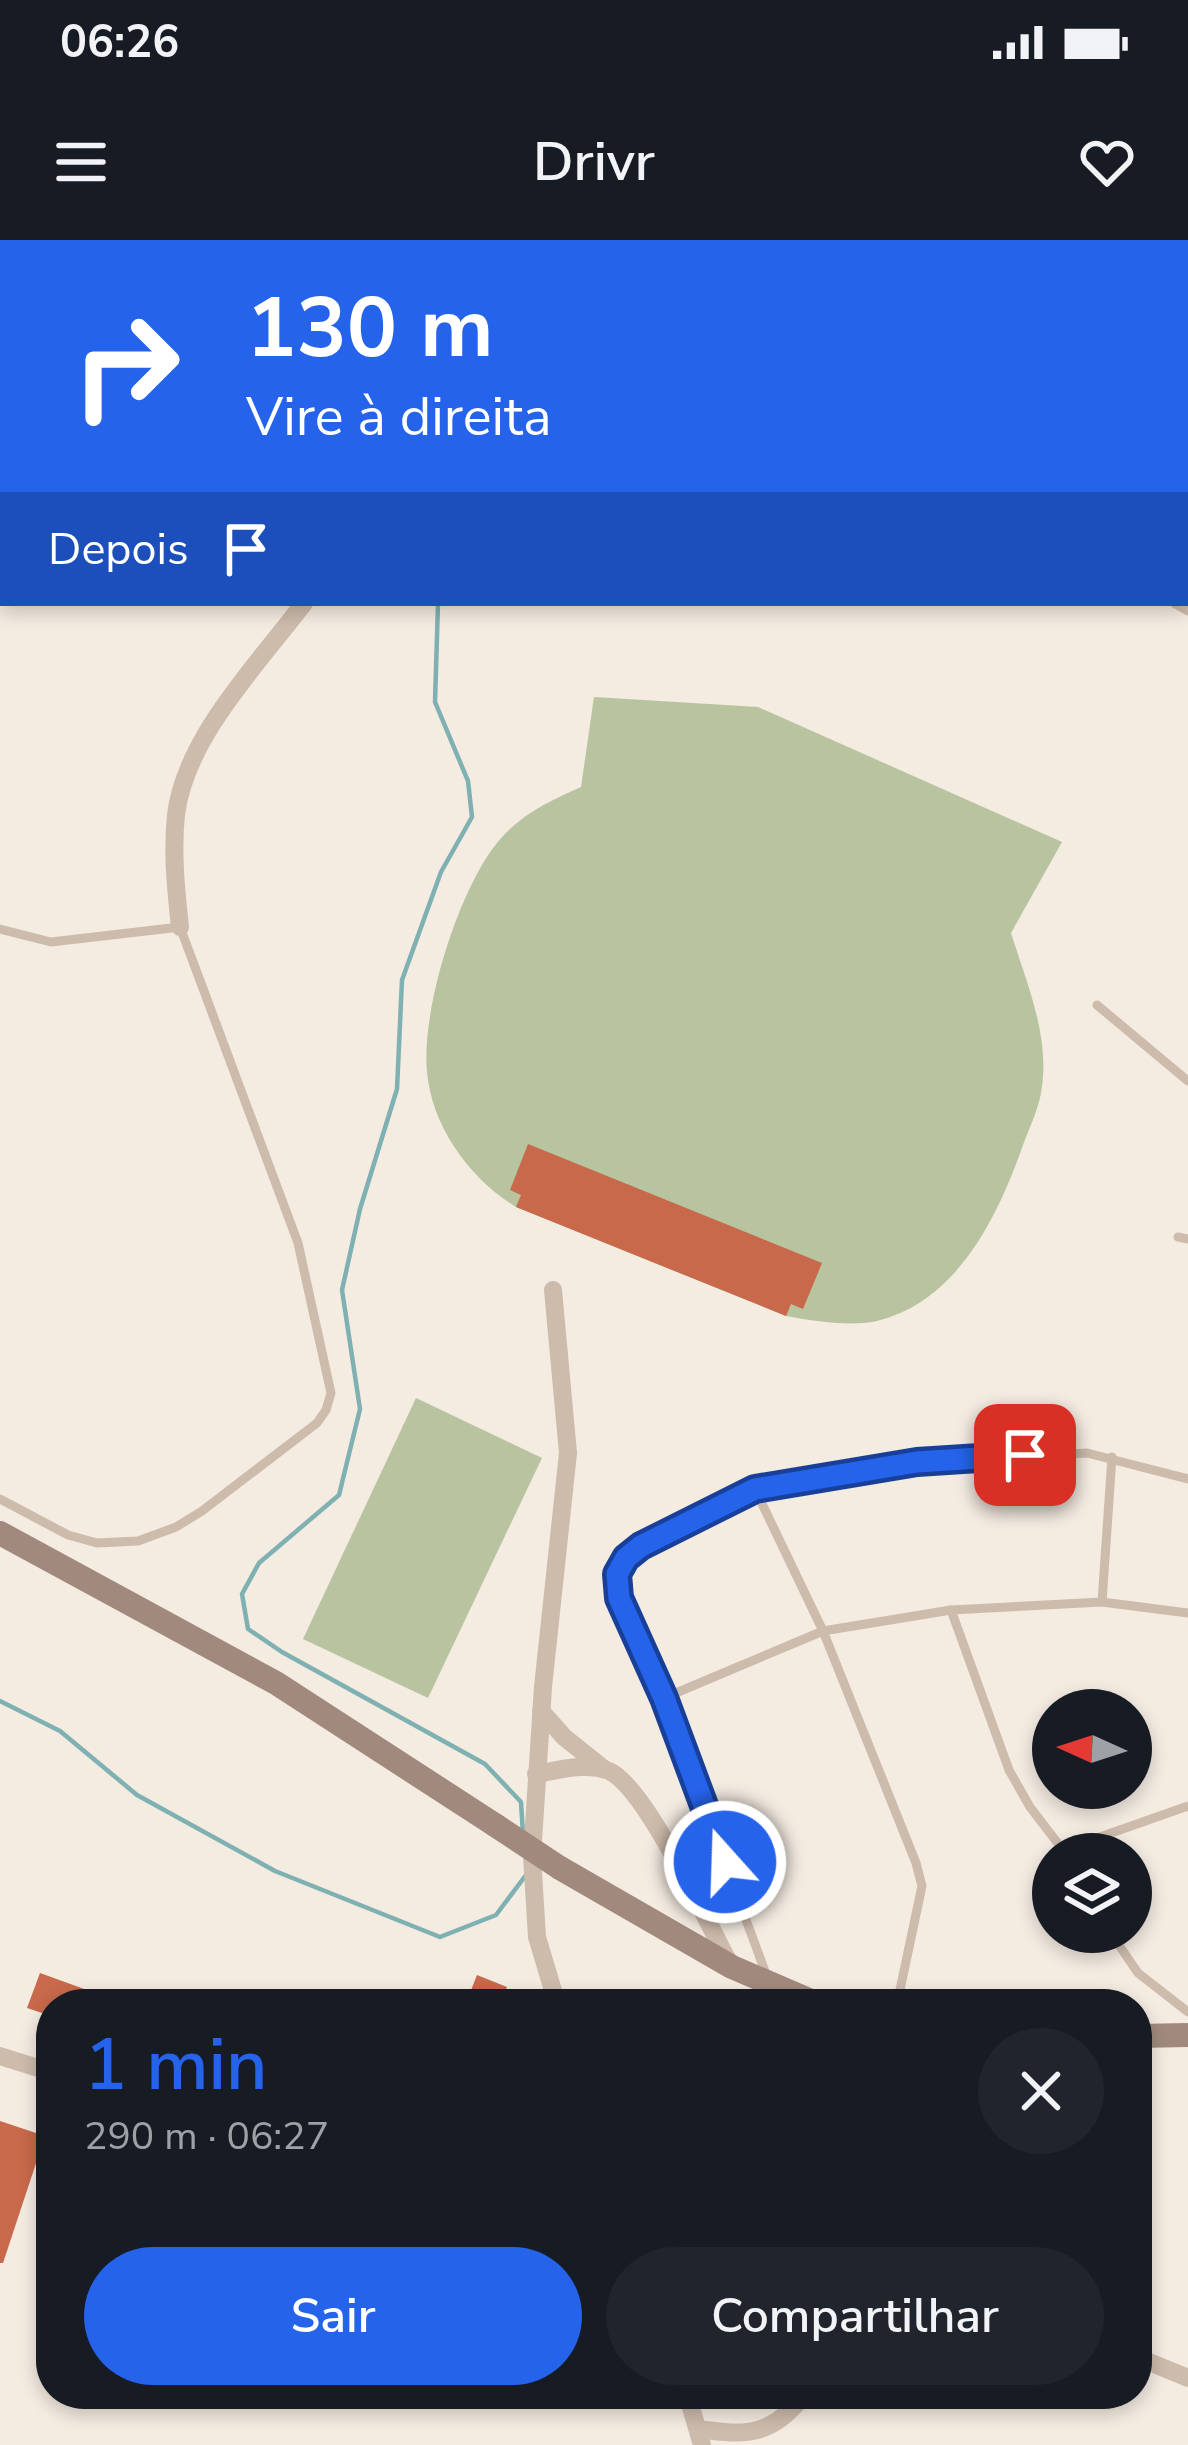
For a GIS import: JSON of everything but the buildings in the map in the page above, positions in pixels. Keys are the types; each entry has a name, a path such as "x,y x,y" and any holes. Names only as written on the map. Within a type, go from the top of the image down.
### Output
{"street":[{"path":"180,927 174,843 183,783 198,745 302,606"},
{"path":"553,1290 568,1453 536,1774 532,1888 537,1937 553,1989"},
{"path":"0,1533 276,1683 560,1868 778,1989"},
{"path":"542,1711 564,1736 635,1791 732,1967"},
{"path":"536,1774 566,1768 604,1769"},
{"path":"1152,2036 1188,2035"},
{"path":"0,2056 36,2067"},
{"path":"1152,2363 1188,2378"},
{"path":"700,2437 765,2429 792,2409"}],"lane":[{"path":"0,929 51,941 180,927 298,1243 331,1393 317,1423 202,1511 176,1527 138,1540 97,1544 68,1535 0,1499"},
{"path":"1097,1005 1188,1081"},
{"path":"770,1986 664,1698 619,1598 617,1574 626,1558 755,1489 917,1462 1062,1453 1112,1456 1188,1479"},
{"path":"1102,1602 1112,1456"},
{"path":"755,1489 823,1631 909,1839 922,1886 900,1989"},
{"path":"664,1698 823,1631 951,1610 1102,1602 1188,1613"},
{"path":"951,1610 1009,1770 1050,1833"},
{"path":"1116,1833 1188,1807"},
{"path":"1124,1953 1138,1973 1188,2012"}],"green space":[{"path":"594,697 758,707 1062,842 1011,933 1043,1052 1036,1113 1001,1200 971,1252 930,1295 906,1311 855,1323 786,1316 516,1207 483,1182 445,1132 430,1092 427,1046 445,952 469,890 505,833 547,803 581,787"},
{"path":"416,1398 542,1458 428,1698 303,1639"}],"waterway":[{"path":"438,606 435,702 468,781 472,817 441,872 402,980 397,1089 360,1209 342,1290 360,1409 339,1495 259,1563 242,1594 248,1629 485,1764 521,1802 523,1834"},
{"path":"0,1701 60,1731 137,1795 275,1871 440,1937 496,1915 526,1875"}],"route":[{"path":"725,1862 664,1698 619,1598 617,1574 626,1558 755,1489 917,1462 1025,1455"}]}
